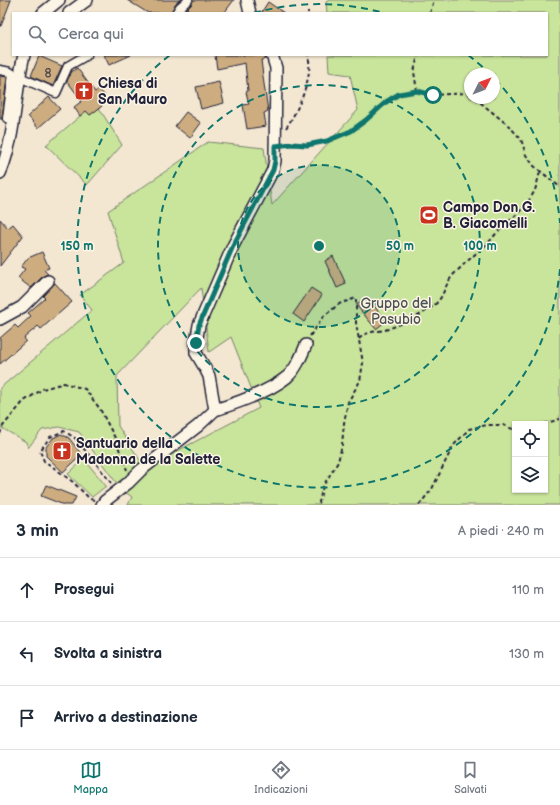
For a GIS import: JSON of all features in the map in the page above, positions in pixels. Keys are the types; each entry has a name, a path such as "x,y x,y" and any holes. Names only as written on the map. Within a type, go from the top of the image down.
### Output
{"street":[{"path":"44,12 59,0"},
{"path":"75,11 87,0"},
{"path":"177,12 188,0"},
{"path":"247,0 250,12"},
{"path":"0,173 5,163 14,122 20,71 24,56"},
{"path":"24,79 56,94 68,66 85,56"},
{"path":"215,410 209,376 196,352 196,343 199,325 233,246 273,170 275,161 276,68 272,56"},
{"path":"0,70 13,74 7,118"},
{"path":"0,318 22,307 48,281"},
{"path":"103,504 141,470 198,426 215,410 271,388 288,377 300,361 306,345"}],"path":[{"path":"430,12 434,0"},
{"path":"286,128 302,97 308,74 308,56"},
{"path":"417,91 414,72 418,56"},
{"path":"275,146 292,144 307,145 327,141 351,131 386,102 399,94 417,91 433,95 464,93"},
{"path":"482,104 509,126 521,139 526,155 534,166 560,187"},
{"path":"359,339 364,334 398,325 414,318 434,305 443,294 444,288 453,276 522,209 534,193 540,172"},
{"path":"306,345 311,334 324,316 340,304 356,298 356,323 363,363 360,382 348,402 338,462 323,486 319,502 320,505"},
{"path":"0,434 3,426 24,401 43,389 64,383 85,389 100,409 115,438 129,476 128,483"},
{"path":"548,423 560,419"},
{"path":"419,505 432,489 453,446 469,429 487,425 504,425 512,429"},
{"path":"103,504 90,499 72,482 44,461 40,451 50,437 64,431 75,438 117,492"}],"green space":[{"name":"Gruppo del Pasubio","path":"329,0 560,0 560,505 128,505 132,497 121,489 79,432 59,427 42,430 28,448 26,442 0,427 0,388 92,310 80,295 124,263 108,211 208,142 264,148 272,205 358,110 350,75 329,72 328,56 548,56 548,12 327,12 326,2","holes":["201,288 209,352 231,337 259,408 145,468 118,426 117,376"]},
{"path":"99,108 122,145 87,185 46,145 86,111 90,115"},
{"path":"84,459 106,486 92,497 68,474"}],"building":[{"path":"0,0 11,0 1,26 0,26"},
{"path":"127,0 180,0 175,4 171,12 146,12"},
{"path":"193,0 234,0 225,12 184,12 192,4"},
{"path":"268,2 283,12 262,12"},
{"path":"39,56 62,66 53,86 31,76"},
{"path":"104,56 129,56 109,65"},
{"path":"215,56 265,56 266,59 261,60 268,111 264,113 266,126 247,129 243,105 249,104 246,92 248,91 245,63 217,69"},
{"name":"Chiesa di San Mauro","path":"77,68 95,92 99,89 105,96 99,101 102,106 90,115 86,111 80,116 74,107 82,101 67,81 72,71"},
{"path":"0,76 7,77 2,119 0,119"},
{"path":"219,82 224,103 201,109 196,87"},
{"path":"49,97 60,109 38,128 28,116"},
{"path":"186,112 201,123 190,138 175,126"},
{"path":"0,219 8,228 13,224 23,236 0,266"},
{"path":"42,252 49,268 44,270 48,274 43,276 31,288 18,278 25,269 21,267 28,258"},
{"path":"333,256 346,284 337,288 325,261"},
{"path":"55,283 72,302 41,329 38,326 24,338 26,341 0,364 0,338 15,325 18,328 31,316 28,313 45,298 43,296"},
{"path":"311,288 322,295 304,322 293,314"},
{"path":"367,297 386,321 376,329 356,305"},
{"name":"Santuario della Madonna de la Salette","path":"61,434 69,438 82,455 63,472 46,456 46,447 53,438"},
{"path":"46,485 76,497 72,505 64,505 41,496"}],"place":[{"name":"Chiesa di San Mauro","path":"84,91"},
{"name":"Campo Don G. B. Giacomelli","path":"429,215"},
{"name":"Santuario della Madonna de la Salette","path":"62,451"}],"route":[{"path":"196,343 199,325 233,246 273,170 275,161 275,146 292,144 307,145 327,141 351,131 386,102 399,94 417,91 433,95"}]}
